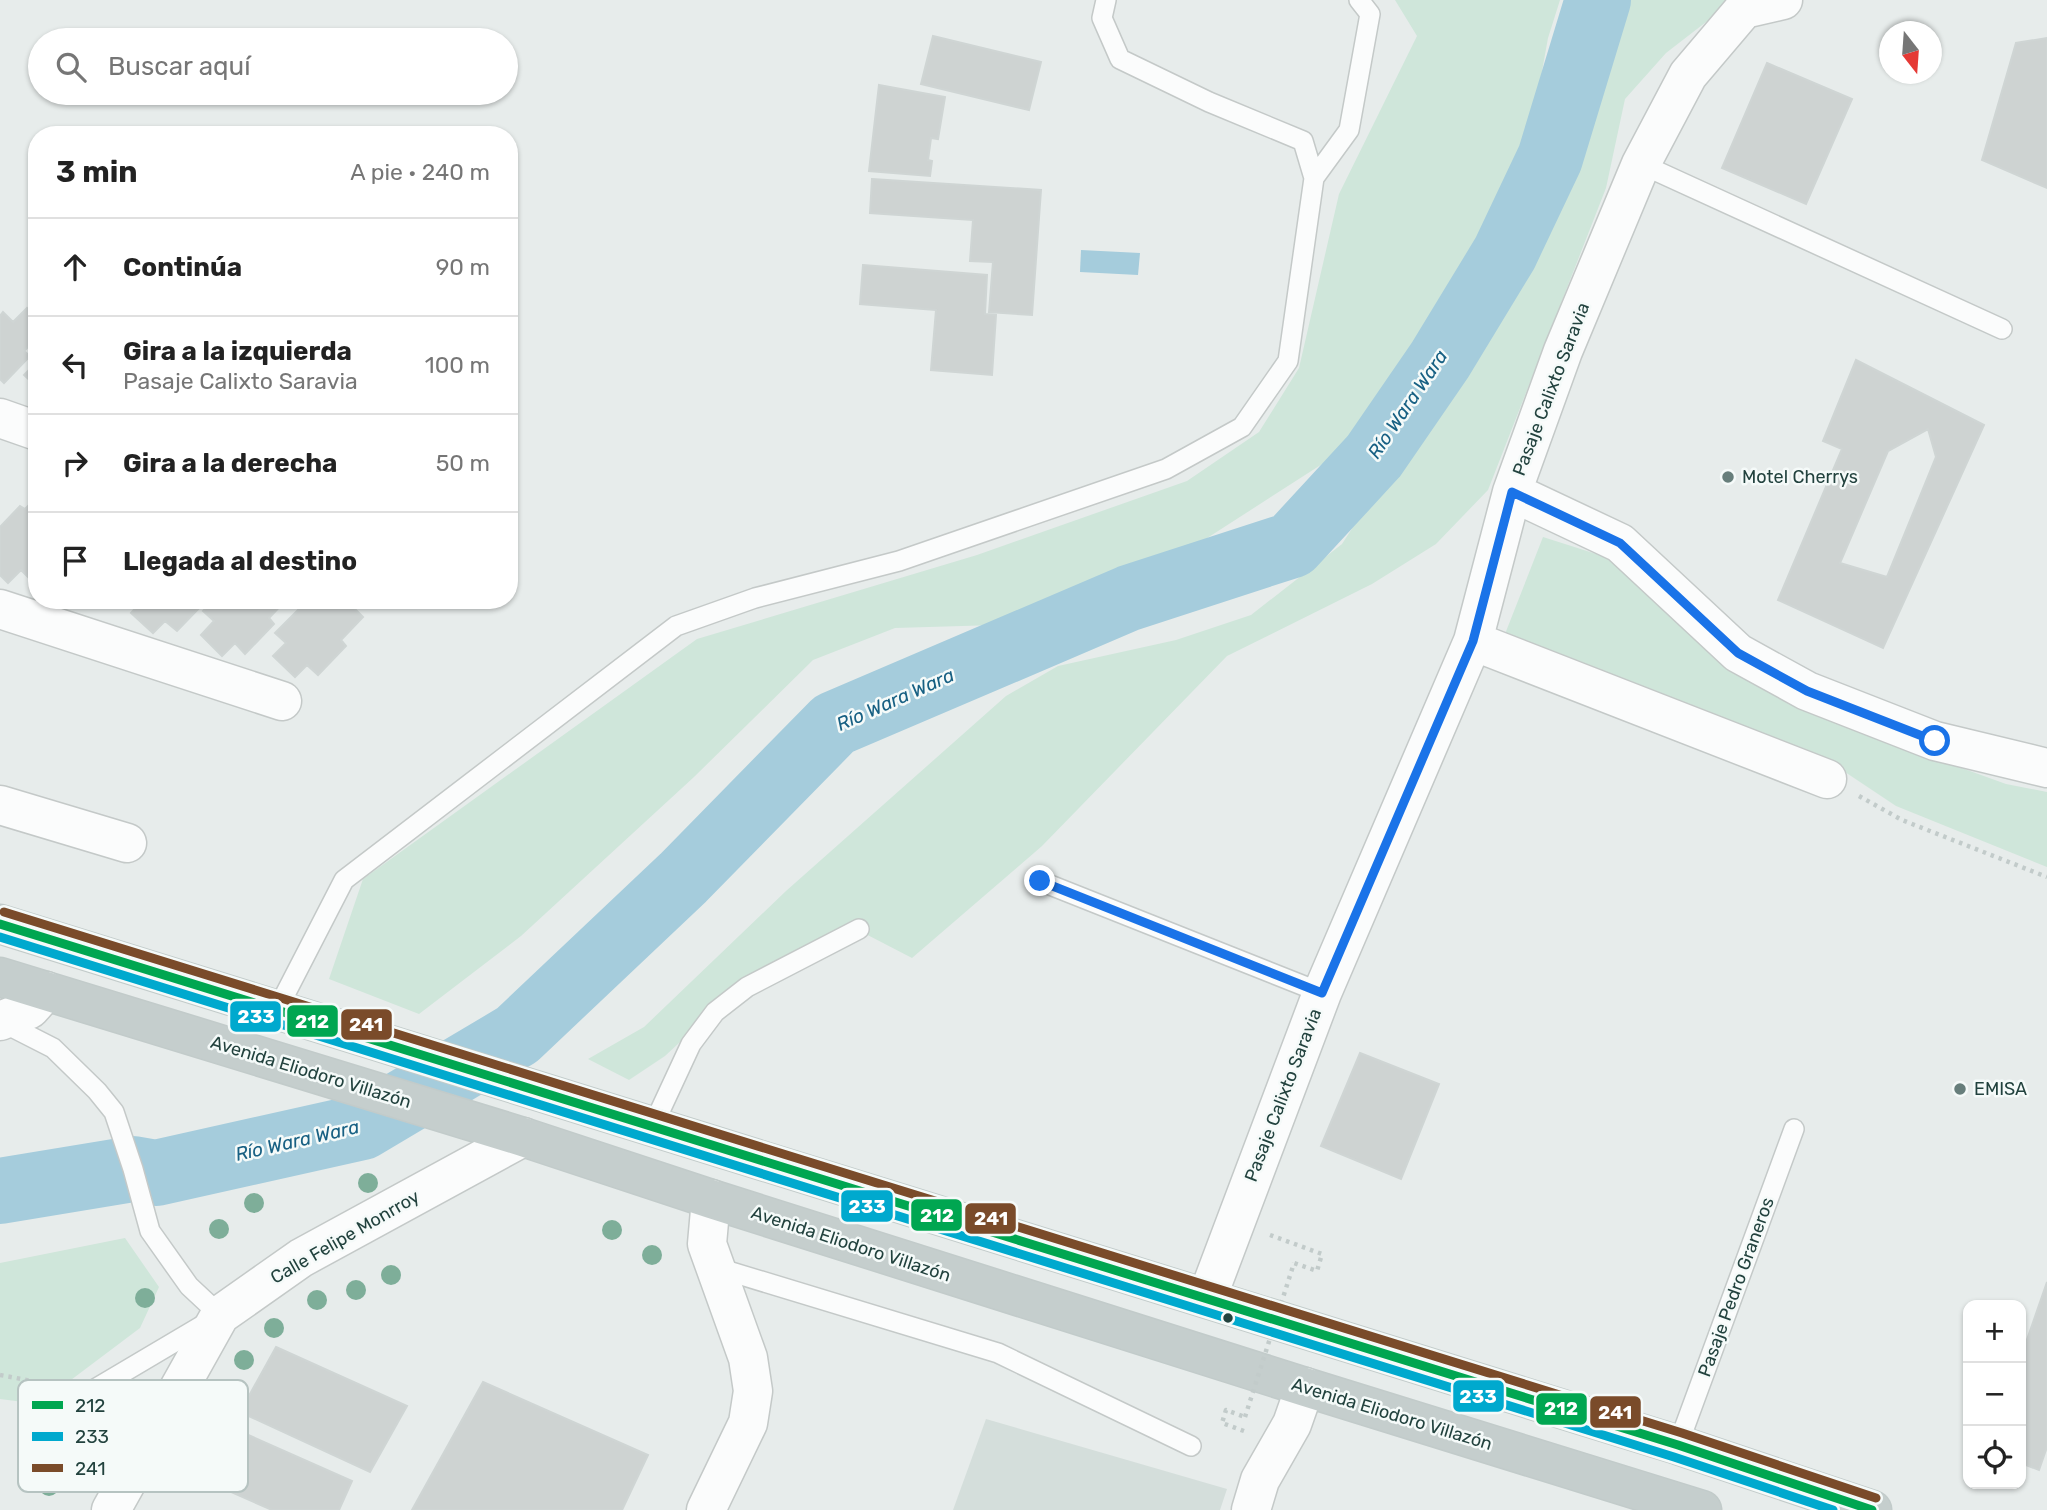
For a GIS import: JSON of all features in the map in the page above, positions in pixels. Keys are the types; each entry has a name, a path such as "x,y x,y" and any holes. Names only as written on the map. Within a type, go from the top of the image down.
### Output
{"highway":[{"path":"0,925 1678,1445 1872,1510"},
{"name":"Avenida Eliodoro Villazón","path":"0,977 316,1073 1304,1387 1702,1510"}],"street":[{"name":"Pasaje Calixto Saravia","path":"1207,1298 1322,993 1473,641 1512,492 1563,351 1641,164 1688,75 1746,4 1783,0"},
{"path":"0,418 28,427"},
{"path":"1512,492 1620,543 1738,653 1807,691 1935,741 2047,768"},
{"path":"0,609 282,701"},
{"path":"1473,641 1827,779"},
{"path":"0,806 127,843"},
{"path":"0,1021 30,1009 46,991"},
{"name":"Calle Felipe Monrroy","path":"184,1380 220,1315 301,1258 510,1134"},
{"path":"706,1510 748,1423 753,1391 747,1358 707,1244 711,1199"},
{"path":"1251,1510 1261,1480 1292,1424 1304,1387"},
{"name":"Calle Felipe Monrroy","path":"111,1510 121,1492"}],"lane":[{"path":"277,1010 344,880 676,626 755,598 899,561 1166,469 1242,427 1288,361 1314,178 1303,141 1209,102 1120,59 1102,18 1106,0"},
{"path":"1314,178 1349,130 1370,14 1359,0"},
{"path":"1641,164 2002,330"},
{"path":"1040,881 1322,993"},
{"path":"652,1128 691,1044 715,1012 747,988 859,929"},
{"path":"0,1021 53,1048 114,1111 150,1231 189,1286 220,1315 110,1380"},
{"name":"Pasaje Pedro Graneros","path":"1678,1445 1794,1129"},
{"path":"715,1267 998,1353 1191,1446"}],"path":[{"path":"1827,779 1902,820 2047,877"},
{"path":"1243,1431 1222,1423 1226,1410 1245,1417 1294,1264 1317,1271 1322,1254 1305,1248"}],"shaded area":[{"path":"986,1419 1227,1489 1220,1510 953,1510"}],"green space":[{"path":"1395,0 1560,0 1548,38 1533,121 1407,382 1330,459 1173,560 1088,600 996,625 895,628 813,660 694,777 521,936 419,1014 329,979 363,879 697,639 977,555 1187,481 1259,432 1299,368 1339,194 1417,36"},
{"path":"1616,0 1731,0 1666,53 1625,99 1606,188 1488,490 1436,544 1372,584 1227,656 1042,846 912,958 856,929 723,1002 665,1056 629,1080 588,1059 644,1027 786,891 1006,696 1058,666 1176,640 1251,615 1342,544 1484,325 1566,157"},
{"path":"1543,537 1612,559 1728,670 1845,726 2006,784 2047,792 2047,867 1896,806 1836,766 1505,634"},
{"path":"125,1238 159,1287 140,1328 71,1380 18,1380 18,1401 0,1399 0,1263"}],"water":[{"path":"1081,250 1140,253 1138,275 1080,272"}],"building":[{"path":"933,36 1041,62 1029,110 921,84"},
{"path":"2047,38 2047,188 1982,160 2016,43"},
{"path":"1767,63 1852,99 1806,204 1722,168"},
{"path":"879,85 945,97 938,139 931,138 928,160 932,161 930,176 869,171"},
{"path":"872,179 1041,190 1032,315 989,312 993,262 970,261 973,220 870,213"},
{"path":"863,265 987,275 985,314 996,315 992,375 931,370 936,310 860,304"},
{"path":"28,309 28,347 24,351 28,358 4,383 0,379 0,316 3,312 13,322"},
{"path":"1856,360 1984,425 1883,648 1778,600 1842,449 1823,441","holes":["1928,429 1936,457 1887,577 1840,563 1888,451"]},
{"path":"20,506 25,509 28,506 28,577 21,570 8,583 0,575 0,527"},
{"path":"135,609 198,609 177,631 165,621 153,633 131,613"},
{"path":"278,609 269,618 274,624 245,654 235,643 222,656 201,635 214,621 203,611"},
{"path":"299,609 355,609 363,617 341,640 346,646 318,675 307,665 295,677 273,656 286,643 275,633"},
{"path":"1360,1053 1439,1084 1401,1179 1321,1146"},
{"path":"2047,1282 2047,1447 2039,1470 2026,1465 2026,1343"},
{"path":"276,1347 407,1406 370,1472 248,1416 248,1398"},
{"path":"483,1382 648,1455 622,1510 412,1510"},
{"path":"248,1435 352,1481 339,1510 272,1510 231,1492 248,1492"}],"waterway":[{"name":"Río Wara Wara","path":"0,1191 133,1169 156,1173 362,1127 517,1035 683,878 834,724 1129,598 1292,545 1374,456 1440,360 1505,253 1550,158 1598,0"}],"transit line":[{"name":"241","path":"4,912 1682,1433 1876,1498"},
{"name":"212","path":"0,924 1678,1445 1872,1510"},
{"name":"233","path":"0,937 1674,1457 1833,1510"}],"place":[{"name":"Motel Cherrys","path":"1728,477"},
{"name":"EMISA","path":"1960,1089"}],"route":[{"path":"1040,881 1322,993 1473,641 1512,492 1620,543 1738,653 1807,691 1935,741"}]}
